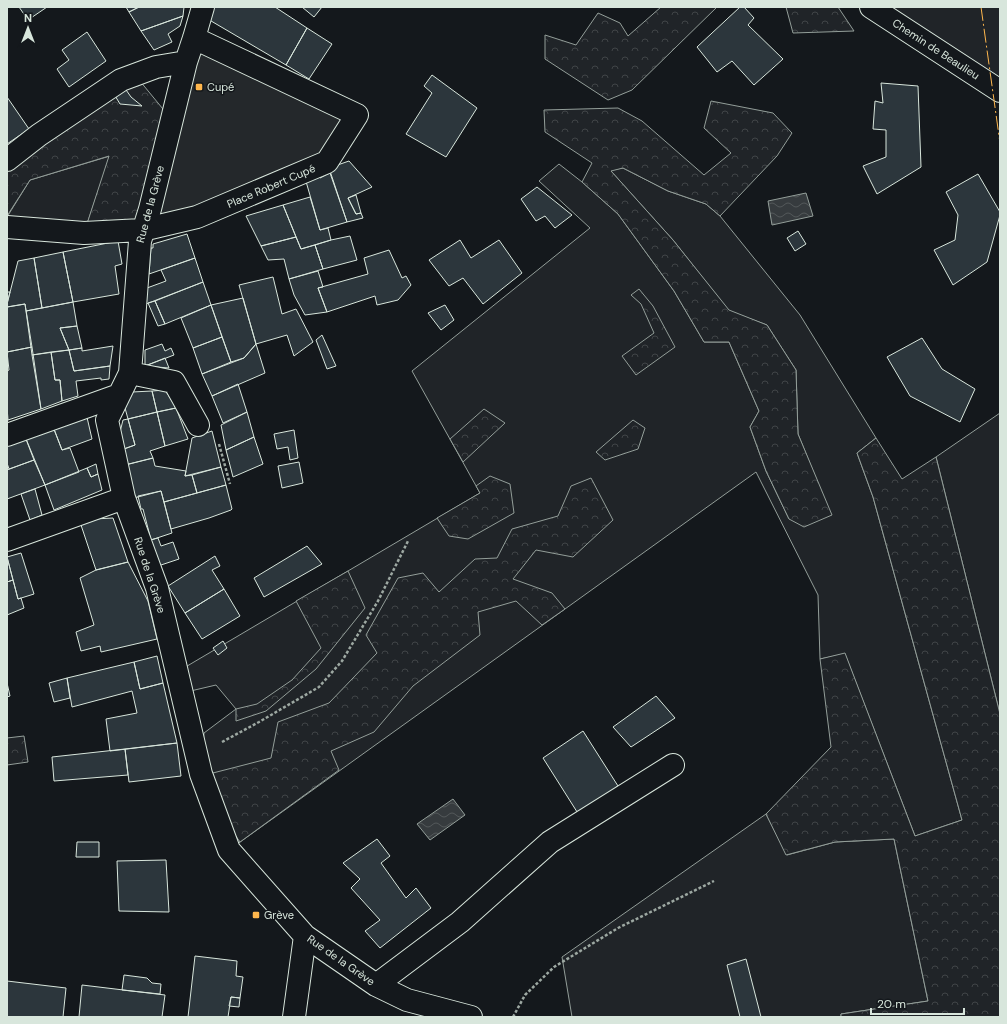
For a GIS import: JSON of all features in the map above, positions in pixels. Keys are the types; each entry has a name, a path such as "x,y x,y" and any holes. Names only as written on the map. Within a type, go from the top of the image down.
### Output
{"street":[{"name":"Rue de la Grève","path":"203,7 186,62 150,209 142,230 130,373 107,420 124,498 157,588 201,774 229,850 305,936 376,985 407,1000 471,1017"},
{"name":"Chemin de Beaulieu","path":"872,7 1000,91"},
{"name":"Place Robert Cupé","path":"7,227 84,233 142,230 197,217 327,162 357,115 194,38"},
{"path":"7,160 39,135 121,80 156,67 186,62"},
{"path":"130,373 174,382 198,425"},
{"path":"7,434 119,395"},
{"path":"7,540 124,498"},
{"path":"376,985 460,922 550,842 673,764"},
{"path":"294,1017 305,936"}],"path":[{"path":"198,425 214,429 230,484"},
{"path":"197,755 259,722 319,687 342,661 378,601 408,541"},
{"path":"513,1017 525,995 554,967 618,928 714,881"}],"green space":[{"path":"661,7 717,7 632,90 608,100 545,59 545,35 576,45 598,13 620,23 628,36"},
{"path":"786,7 838,7 854,31 793,33"},
{"path":"871,7 1000,7 1000,91"},
{"path":"135,75 172,120 142,230 84,233 109,156 30,180 7,216 7,160"},
{"path":"711,101 773,113 792,133 777,156 720,216 706,204 668,191 623,168 611,171 673,240 729,310 767,325 796,370 798,434 832,515 804,527 789,519 766,471 750,427 759,411 729,342 704,342 674,291 618,214 582,182 592,163 545,132 544,110 618,108 642,121 704,175 731,153 704,128"},
{"path":"110,156 86,227 7,217 30,180"},
{"path":"559,164 618,214 674,291 704,342 729,342 759,411 750,427 766,471 789,519 831,515 798,434 796,370 767,325 729,311 673,240 610,170 623,168 668,191 706,204 720,216 800,315 876,438 857,453 873,497 962,820 915,836 845,654 820,659 818,595 756,472 229,850 201,774 204,733 236,709 216,685 182,693 177,672 480,493 412,371 590,228 539,181"},
{"path":"639,289 653,306 675,347 636,375 622,356 654,333 641,304 631,295"},
{"path":"484,409 505,423 463,462 450,439"},
{"path":"1000,413 1000,714 936,457"},
{"path":"633,420 645,428 638,449 605,460 596,452"},
{"path":"876,438 902,479 936,457 1000,714 1000,1017 841,1017 841,1014 928,1001 894,839 835,842 786,855 766,814 831,747 820,659 845,653 915,836 962,820 873,497 857,453"},
{"path":"490,476 510,484 514,513 468,539 449,536 437,518 480,493 476,486"},
{"path":"591,478 613,520 573,557 536,550 513,579 552,593 565,609 542,625 516,601 478,612 480,635 413,686 374,732 331,751 339,770 240,842 221,815 209,774 271,758 278,722 329,703 377,653 366,635 398,578 423,573 439,592 475,559 497,558 512,529 558,516 571,486"},
{"path":"348,571 365,608 316,669 266,711 236,721 236,709 257,704 292,680 321,648 296,601"},
{"path":"24,736 28,762 7,765 7,738"},
{"path":"766,814 787,855 835,842 894,839 928,1001 841,1014 841,1017 572,1017 562,957"}],"shaded area":[{"path":"194,38 357,115 327,162 142,230"}],"water":[{"path":"806,193 813,216 772,225 768,201"},
{"path":"453,799 465,815 430,840 417,824"}],"building":[{"path":"19,7 47,7 28,20"},
{"path":"126,7 139,7 129,12"},
{"path":"139,7 184,7 183,16 141,31 129,12"},
{"path":"211,7 275,7 307,28 286,65 206,18"},
{"path":"302,7 322,7 314,17"},
{"path":"740,7 744,7 754,18 748,25 783,59 754,85 732,61 717,72 697,47"},
{"path":"183,16 180,26 168,34 172,42 154,50 141,31"},
{"path":"307,28 332,44 309,79 286,65"},
{"path":"87,32 106,61 69,87 57,69 69,60 62,50"},
{"path":"432,75 477,108 446,157 406,134 432,93 424,86"},
{"path":"881,83 918,86 921,167 877,194 863,166 886,157 886,130 873,129 875,101 883,103"},
{"path":"124,87 131,97 142,106 120,104 114,94"},
{"path":"7,97 29,129 7,144"},
{"path":"349,161 372,187 348,198 356,214 361,213 363,218 347,222 329,168"},
{"path":"318,172 320,178 330,173 347,222 320,230 305,178"},
{"path":"978,174 1000,212 1000,215 987,262 953,285 934,250 955,240 958,215 946,192"},
{"path":"537,187 572,215 555,228 545,216 536,221 521,199"},
{"path":"356,195 361,213 356,214 348,198"},
{"path":"310,197 320,230 328,228 331,240 301,249 283,205"},
{"path":"283,205 296,237 261,246 246,216"},
{"path":"798,231 806,244 795,251 787,238"},
{"path":"187,234 195,258 149,274 151,248 153,248 153,244"},
{"path":"350,236 357,260 323,269 315,245"},
{"path":"296,237 301,249 315,245 323,269 289,279 284,259 268,260 261,246"},
{"path":"460,240 471,258 499,240 522,273 483,304 463,278 449,286 429,260"},
{"path":"118,241 122,264 115,266 119,294 73,302 63,252"},
{"path":"389,250 402,278 406,276 411,285 398,300 377,305 375,296 327,312 318,288 368,274 364,258"},
{"path":"63,252 73,302 42,308 34,258"},
{"path":"34,258 42,308 26,311 25,304 7,307 18,261"},
{"path":"195,258 203,282 146,304 147,288 166,281 161,270"},
{"path":"318,271 323,287 318,288 327,312 305,315 294,295 289,279"},
{"path":"273,277 282,314 296,309 313,342 294,356 287,335 256,344 239,285"},
{"path":"203,282 211,305 165,324 155,301"},
{"path":"7,292 10,292 7,304"},
{"path":"243,298 256,344 244,358 231,362 211,305"},
{"path":"155,301 165,324 158,326 148,303"},
{"path":"73,302 77,326 60,328 69,350 32,355 26,311"},
{"path":"25,304 32,347 7,352 7,307"},
{"path":"211,305 222,337 193,348 181,318"},
{"path":"445,305 454,320 441,330 428,313"},
{"path":"77,326 82,348 69,350 60,328"},
{"path":"322,335 336,366 327,369 316,340"},
{"path":"222,337 231,362 202,374 193,348"},
{"path":"922,338 942,369 975,389 960,422 910,396 887,357"},
{"path":"162,344 165,351 171,348 174,355 145,366 145,350"},
{"path":"256,344 265,373 212,396 202,374 244,358"},
{"path":"113,346 110,366 74,371 69,350 82,348 82,351"},
{"path":"32,347 41,409 8,420 7,371 9,370 7,352"},
{"path":"69,350 74,371 110,366 109,379 101,380 101,378 76,381 78,396 62,401 60,380 55,380 51,352"},
{"path":"51,352 55,380 60,380 62,401 41,409 32,355"},
{"path":"165,358 169,368 145,366"},
{"path":"238,384 247,412 223,423 212,396"},
{"path":"165,390 176,408 157,412 152,391"},
{"path":"152,391 157,412 128,419 125,408 132,392"},
{"path":"176,408 188,439 165,446 157,412"},
{"path":"157,412 165,446 150,451 153,458 125,465 121,450 135,445 128,419"},
{"path":"247,412 254,437 226,450 221,425"},
{"path":"86,413 92,439 62,450 52,424"},
{"path":"128,419 135,445 121,450 118,440 123,420"},
{"path":"52,424 62,450 70,448 79,472 45,485 24,434"},
{"path":"294,430 298,458 290,460 288,447 277,449 274,434"},
{"path":"212,431 221,467 185,476 192,438"},
{"path":"24,434 34,460 9,469 7,463 7,440"},
{"path":"254,437 263,464 233,477 226,450"},
{"path":"153,458 155,466 186,471 185,476 192,475 197,493 164,502 161,491 134,498 125,465"},
{"path":"34,460 45,485 7,499 7,470"},
{"path":"299,462 303,483 282,488 278,466"},
{"path":"96,464 98,474 91,477 87,468"},
{"path":"221,467 226,485 197,493 192,475"},
{"path":"87,468 91,477 98,474 102,490 54,510 45,485"},
{"path":"226,485 231,510 171,529 164,502"},
{"path":"35,489 42,515 30,520 21,494"},
{"path":"161,491 172,533 151,540 138,496"},
{"path":"113,518 128,562 96,570 81,525 94,519"},
{"path":"158,538 161,546 173,542 179,559 155,567 146,541"},
{"path":"307,546 322,564 264,597 254,578"},
{"path":"21,553 34,594 18,599 7,557"},
{"path":"215,556 220,566 212,570 224,589 185,613 168,586"},
{"path":"7,557 13,580 7,582"},
{"path":"128,562 148,601 157,639 101,652 100,646 81,651 76,632 94,625 80,578 96,570"},
{"path":"13,580 18,599 21,598 24,608 7,615 7,582"},
{"path":"224,589 240,616 202,639 185,613"},
{"path":"223,641 227,648 218,655 213,648"},
{"path":"157,656 163,683 140,689 134,662"},
{"path":"134,662 140,689 163,683 177,743 110,751 106,719 137,713 132,691 72,707 67,678"},
{"path":"67,678 70,698 54,702 49,683"},
{"path":"7,683 10,696 7,697"},
{"path":"656,696 675,718 631,747 613,727"},
{"path":"583,731 618,786 579,815 543,758"},
{"path":"177,743 181,776 129,782 125,749"},
{"path":"125,749 128,775 54,781 52,757"},
{"path":"377,839 390,856 381,863 406,898 416,888 431,908 380,948 365,931 380,920 351,888 360,879 343,863"},
{"path":"77,842 99,842 99,857 76,857"},
{"path":"166,860 169,912 119,911 117,861"},
{"path":"195,956 237,961 236,976 243,977 240,998 231,997 228,1017 188,1017"},
{"path":"746,959 761,1017 740,1017 727,965"},
{"path":"124,975 147,978 152,983 161,984 160,994 122,990"},
{"path":"7,981 66,988 63,1017 7,1017"},
{"path":"82,985 165,995 162,1017 79,1017"},
{"path":"231,997 240,998 239,1007 229,1006"}],"power":[{"path":"981,7 1000,143"}],"place":[{"name":"Cupé","path":"199,87"},
{"name":"Grève","path":"256,915"}]}
